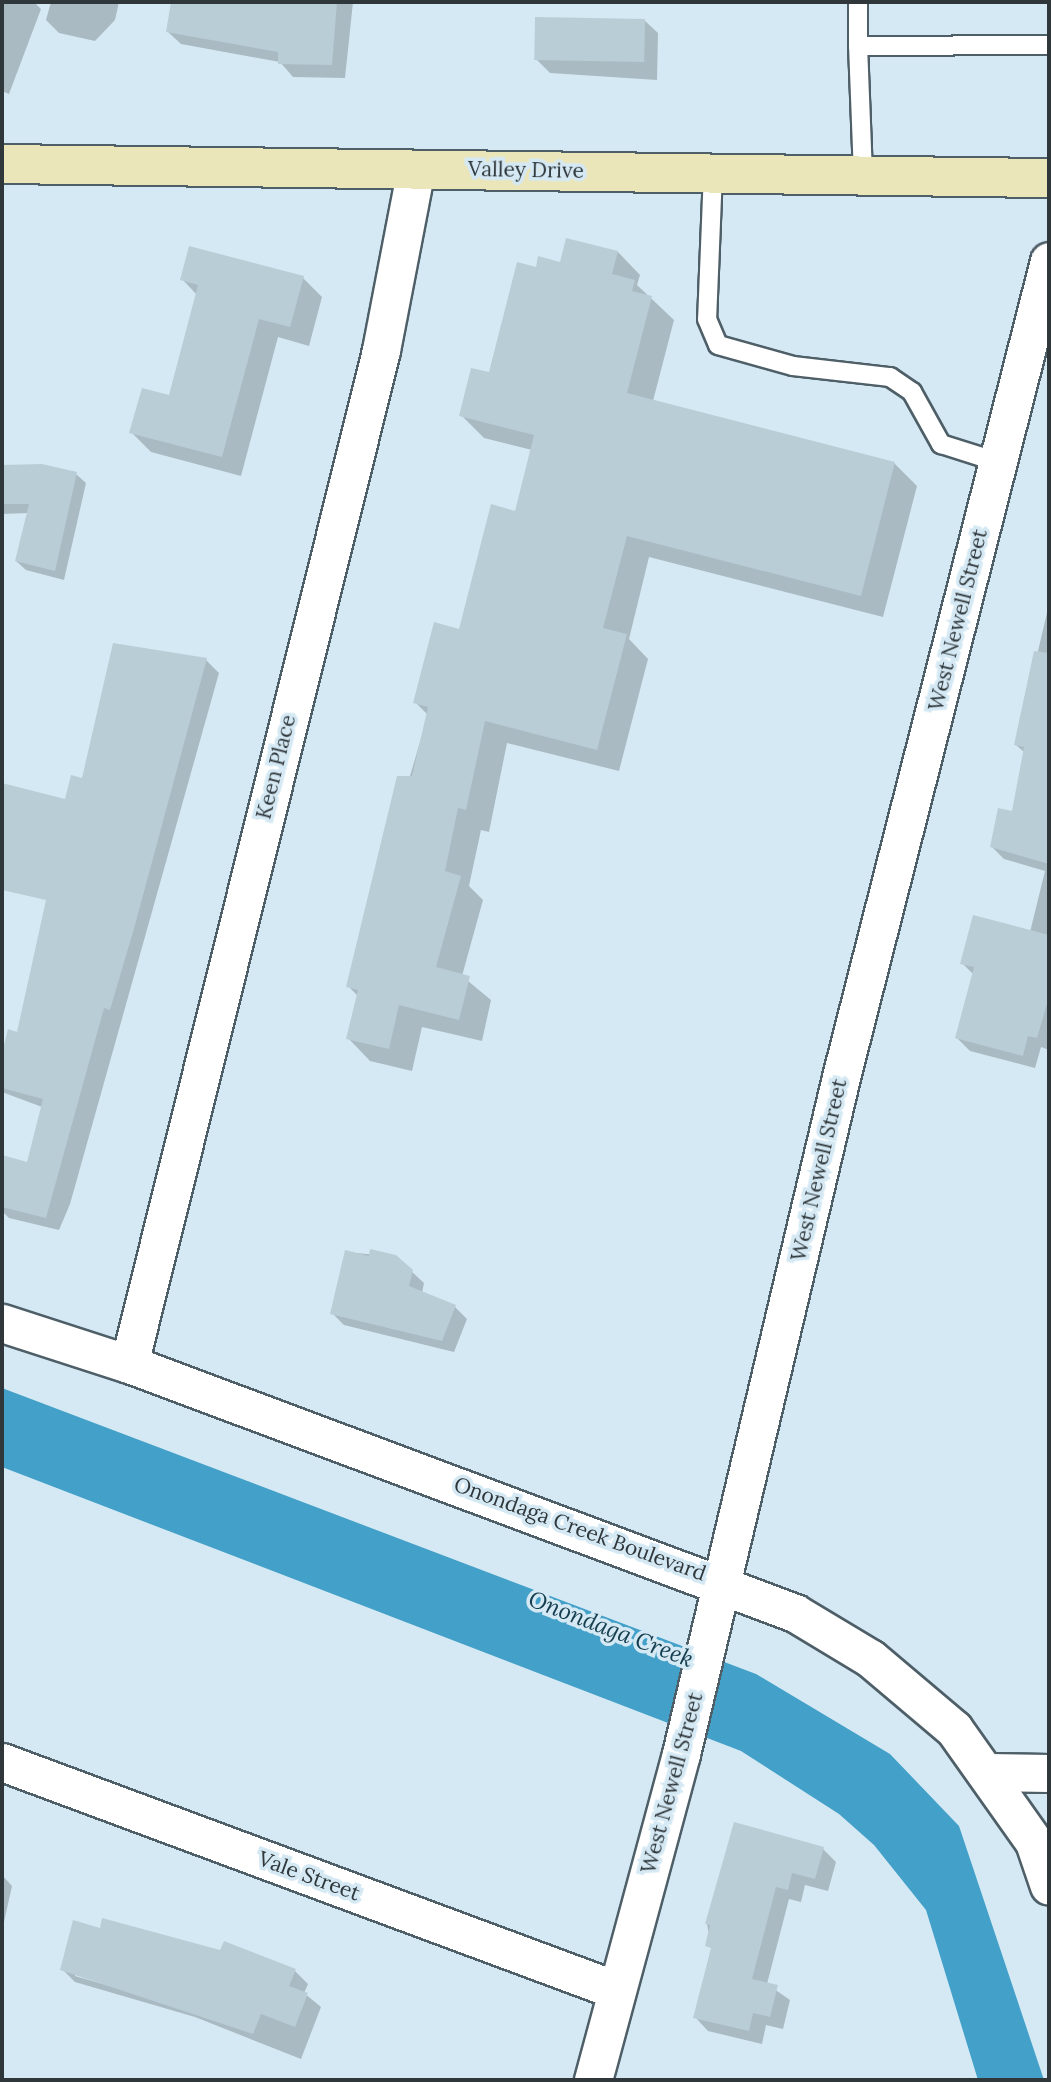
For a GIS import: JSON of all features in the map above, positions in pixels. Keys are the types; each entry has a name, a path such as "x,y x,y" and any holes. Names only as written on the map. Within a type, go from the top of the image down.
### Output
{"main road":[{"name":"Valley Drive","path":"2,164 1049,178"}],"street":[{"name":"Keen Place","path":"129,1364 381,350 416,169"},
{"name":"West Newell Street","path":"593,2080 681,1754 1049,261"},
{"name":"Onondaga Creek Boulevard","path":"2,1323 129,1364 722,1581 795,1614 870,1658 954,1729 988,1772 1034,1842 1049,1886"},
{"name":"Vale Street","path":"2,1762 617,1990"},
{"path":"988,1772 1049,1773"}],"lane":[{"path":"858,2 863,175"},
{"path":"858,46 1049,45"},
{"path":"713,172 707,319 718,345 793,366 890,377 912,392 941,443 998,462"}],"water":[{"name":"Onondaga Creek","path":"2,1388 756,1674 890,1754 959,1826 1044,2080 978,2080 926,1910 874,1845 839,1814 741,1751 2,1467"}],"building":[{"path":"171,2 337,2 332,65 278,64 278,52 166,32"},
{"path":"535,17 645,19 644,62 534,60"},
{"path":"566,238 618,251 612,274 635,280 632,291 652,296 627,393 895,462 861,596 627,536 603,628 627,634 597,750 485,721 466,810 458,808 445,871 461,876 436,967 470,976 459,1020 399,1005 389,1049 346,1039 358,990 346,987 397,776 412,776 428,707 413,703 434,622 459,629 491,504 515,511 534,435 459,416 471,368 489,372 517,262 536,267 538,256 560,262"},
{"path":"189,246 304,276 290,327 259,319 222,457 129,433 142,388 169,395 198,285 180,280"},
{"path":"42,464 77,472 55,571 15,561 29,504 2,504 2,465"},
{"path":"113,643 207,658 135,925 110,1010 104,1008 46,1218 2,1207 2,1155 27,1162 43,1099 2,1088 2,1053 8,1029 17,1032 46,900 2,890 2,783 65,799 71,775 82,778"},
{"path":"1034,651 1049,653 1049,864 990,847 998,808 1012,811 1024,747 1014,745"},
{"path":"973,915 1049,935 1049,997 1037,1038 1028,1036 1023,1056 955,1038 974,967 960,964"},
{"path":"370,1249 396,1255 413,1270 409,1286 456,1305 442,1341 330,1314 345,1250 369,1256"},
{"path":"734,1822 824,1847 815,1879 792,1873 788,1890 776,1887 752,1979 778,1985 770,2017 753,2013 749,2031 693,2018 711,1948 705,1946 710,1925 705,1924"},
{"path":"102,1918 220,1950 224,1941 296,1969 289,1986 308,1993 295,2027 261,2014 253,2034 60,1970 73,1920 100,1928"}]}
